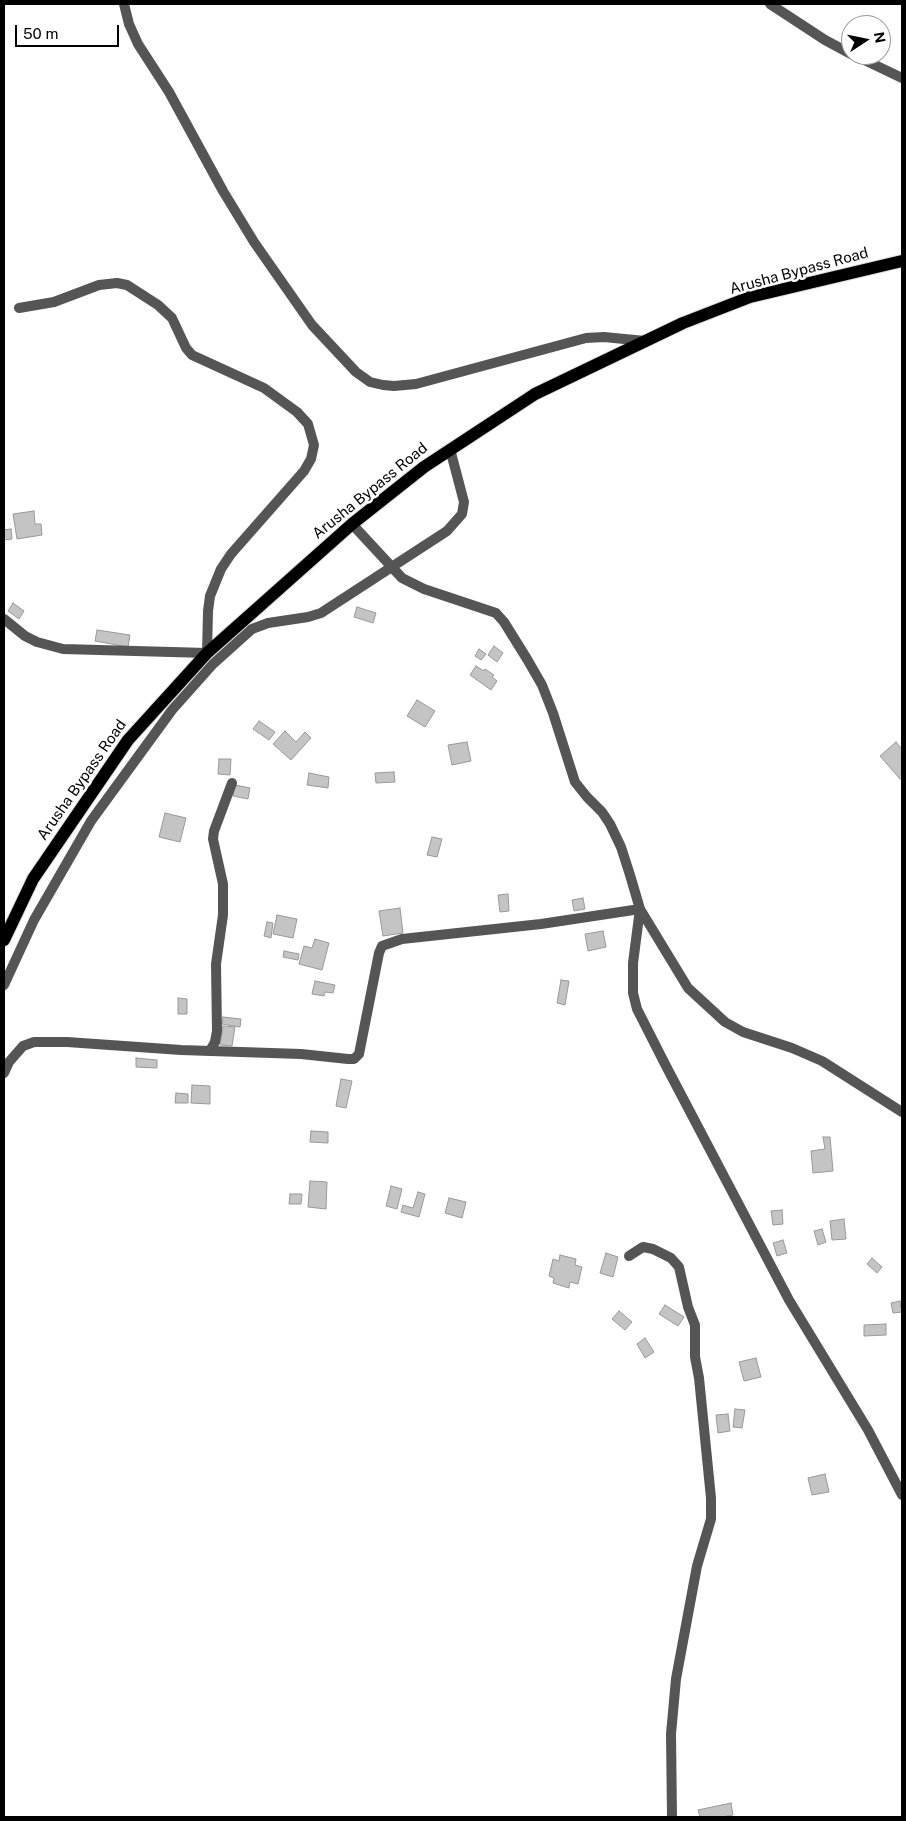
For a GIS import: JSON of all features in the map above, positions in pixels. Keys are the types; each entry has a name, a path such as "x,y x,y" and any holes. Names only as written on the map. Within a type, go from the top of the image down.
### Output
{"main road":[{"name":"Arusha Bypass Road","path":"4,940 33,879 128,740 208,653 352,524 450,449 536,394 683,323 750,297 902,261"}],"street":[{"path":"124,4 129,24 138,44 169,92 254,242 312,325 356,372 370,382 383,386 416,384 586,338 604,337 645,341"},
{"path":"770,4 841,48"},
{"path":"875,65 902,78"},
{"path":"4,619 24,636 37,642 63,649 208,653 208,611 214,583 232,554 290,488 311,459 314,445 308,424 297,412 264,388 192,355 186,348 172,318 158,305 127,285 117,283 98,285 54,302 19,308"},
{"path":"4,986 34,920 91,821 167,716 213,664 252,629 268,623 308,617 321,613 447,531 462,514 464,502 450,449"},
{"path":"352,524 402,578 424,589 496,613 504,622 542,686 553,713 575,782 587,798 602,812 610,824 621,847 640,909 688,988 725,1022 743,1032 792,1048 822,1061 902,1112"},
{"path":"210,1051 217,1031 216,964 223,915 223,884 213,839 214,831 232,784"},
{"path":"4,1073 9,1062 23,1046 34,1042 67,1042 354,1058 359,1054 382,946 402,939 541,924 640,909"},
{"path":"640,909 633,963 633,993 637,1009 789,1300 868,1430 902,1495"},
{"path":"629,1256 643,1247 653,1248 670,1258 679,1268 688,1306 695,1325 695,1357 699,1378 711,1498 711,1518 697,1566 675,1687 671,1734 672,1817"}],"building":[{"path":"34,511 35,524 41,524 42,535 17,539 13,514"},
{"path":"11,529 12,539 4,540 4,530"},
{"path":"13,603 24,611 19,619 8,611"},
{"path":"357,607 376,613 373,623 354,617"},
{"path":"97,630 130,635 128,647 95,641"},
{"path":"494,646 503,653 497,662 488,655"},
{"path":"479,649 486,654 481,660 475,656"},
{"path":"476,666 494,675 492,677 497,681 491,690 470,675"},
{"path":"417,700 435,711 425,727 407,716"},
{"path":"259,721 275,732 269,740 253,729"},
{"path":"285,731 296,742 305,732 311,738 291,760 273,744"},
{"path":"467,742 471,761 452,765 448,745"},
{"path":"896,742 902,749 902,778 900,779 880,756"},
{"path":"219,759 231,759 230,775 218,774"},
{"path":"394,772 395,782 376,783 375,773"},
{"path":"309,773 329,777 328,788 307,785"},
{"path":"235,785 250,788 248,799 233,796"},
{"path":"165,813 186,818 180,842 159,837"},
{"path":"432,837 442,839 437,857 427,855"},
{"path":"508,894 509,911 500,912 498,895"},
{"path":"583,898 585,909 574,911 572,900"},
{"path":"400,908 403,933 383,936 379,911"},
{"path":"277,915 297,919 293,938 273,934"},
{"path":"267,922 273,923 271,938 264,936"},
{"path":"603,931 606,947 588,951 585,934"},
{"path":"315,939 329,943 322,970 299,964 304,946 312,948"},
{"path":"284,951 299,954 298,960 283,957"},
{"path":"561,980 569,981 565,1005 557,1003"},
{"path":"315,981 335,985 333,993 325,992 324,996 312,994"},
{"path":"178,998 187,999 187,1014 178,1014"},
{"path":"223,1017 241,1019 240,1027 222,1024"},
{"path":"223,1026 235,1027 232,1046 220,1045"},
{"path":"136,1058 157,1060 157,1068 136,1067"},
{"path":"341,1079 352,1081 346,1108 336,1106"},
{"path":"192,1085 210,1086 210,1104 191,1103"},
{"path":"176,1093 188,1094 188,1103 175,1103"},
{"path":"311,1131 328,1132 328,1143 310,1142"},
{"path":"823,1137 830,1137 833,1171 813,1173 811,1151 825,1149"},
{"path":"310,1181 327,1182 326,1209 308,1207"},
{"path":"391,1186 402,1189 397,1209 386,1206"},
{"path":"418,1192 425,1194 419,1217 401,1212 403,1205 413,1208"},
{"path":"290,1194 302,1194 301,1204 289,1204"},
{"path":"449,1198 466,1202 462,1218 445,1213"},
{"path":"782,1210 783,1224 773,1225 771,1211"},
{"path":"844,1219 846,1239 832,1240 830,1221"},
{"path":"822,1229 826,1242 818,1245 814,1231"},
{"path":"783,1240 787,1253 777,1256 773,1243"},
{"path":"606,1253 618,1257 613,1277 600,1273"},
{"path":"560,1255 576,1259 575,1265 582,1267 578,1284 570,1282 569,1288 553,1283 554,1278 549,1276 553,1259 559,1261"},
{"path":"872,1258 882,1267 877,1273 867,1264"},
{"path":"900,1301 902,1312 893,1313 891,1303"},
{"path":"665,1305 684,1317 678,1326 659,1314"},
{"path":"619,1311 632,1322 625,1330 612,1319"},
{"path":"886,1324 886,1335 864,1336 864,1325"},
{"path":"645,1338 654,1352 645,1358 637,1344"},
{"path":"756,1358 761,1377 744,1381 739,1362"},
{"path":"735,1409 745,1410 742,1428 733,1427"},
{"path":"728,1414 730,1431 718,1433 716,1415"},
{"path":"825,1474 829,1492 812,1495 808,1478"},
{"path":"731,1803 733,1815 700,1817 698,1810"}]}
